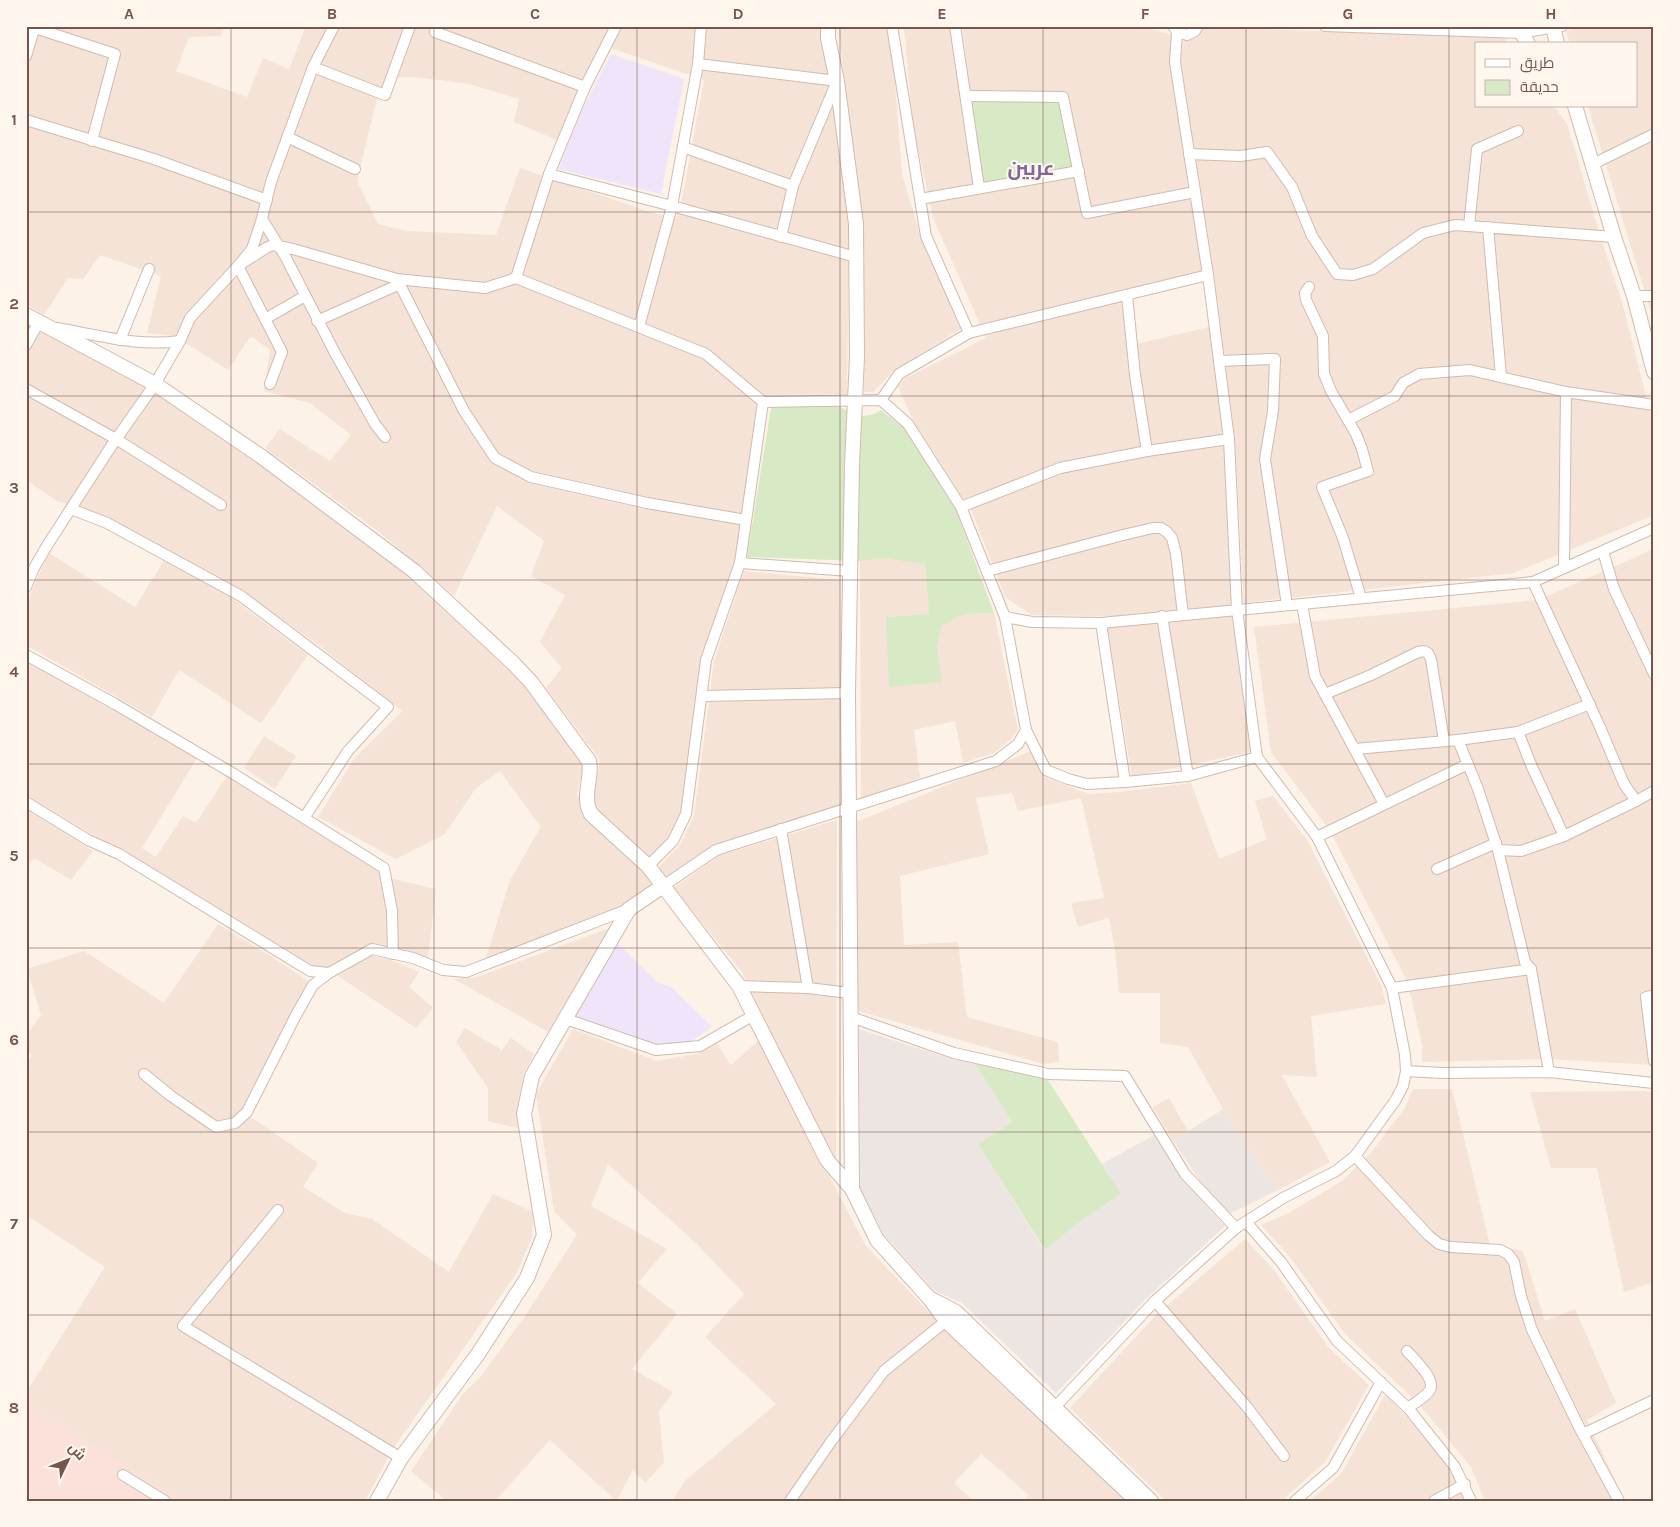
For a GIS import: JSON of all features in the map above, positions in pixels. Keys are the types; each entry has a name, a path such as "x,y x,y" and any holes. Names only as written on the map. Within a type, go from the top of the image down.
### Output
{"main road":[{"path":"828,26 828,38 837,81 856,224 857,357 852,464 848,693 852,1189"},
{"path":"1556,27 1557,42"},
{"path":"1571,108 1579,120"},
{"path":"1576,108 1614,237 1634,296 1654,372"},
{"path":"26,315 155,384 262,456 414,571 513,662 531,682 589,760 591,771 586,798 587,807 591,814 648,866 739,986 827,1160 852,1189 877,1240 930,1298 946,1321 1137,1501"},
{"path":"377,1501 401,1458 478,1354 527,1278 544,1235 524,1114 532,1076 629,909 663,886"},
{"path":"930,1298 956,1312 1151,1501"}],"street":[{"path":"26,586 34,568 71,509 116,439 155,384 180,341 190,318 252,249 271,182 313,68 334,26"},
{"path":"313,68 385,95 410,26"},
{"path":"437,26 435,32 584,86"},
{"path":"516,278 549,174 584,86 616,26"},
{"path":"639,327 672,206 698,64 701,26"},
{"path":"892,26 926,236 969,333"},
{"path":"955,26 979,188"},
{"path":"1055,1407 1155,1301 1236,1228 1283,1198 1336,1171 1355,1156 1395,1101 1403,1086 1406,1071 1405,1055 1392,988 1317,837 1257,757 1237,610 1229,439 1208,275 1175,62 1175,29 1187,35 1195,31 1198,26"},
{"path":"1325,26 1426,28 1522,34 1556,27"},
{"path":"26,56 35,27 115,54 92,141"},
{"path":"698,64 837,81 793,186 781,237"},
{"path":"966,96 1064,97 1087,213 1195,192"},
{"path":"26,120 154,159 267,200"},
{"path":"1469,226 1477,149 1518,131"},
{"path":"1593,164 1654,134"},
{"path":"288,136 355,168"},
{"path":"683,147 793,186"},
{"path":"1189,154 1241,156 1267,152 1292,187 1312,236 1337,274 1353,275 1374,269 1423,233 1455,225 1614,237"},
{"path":"920,199 1079,171"},
{"path":"549,174 672,206 856,258"},
{"path":"262,219 285,256 318,321 375,424 385,437"},
{"path":"1488,227 1501,376"},
{"path":"238,266 273,245 293,249 398,282 485,288 516,278 706,354 763,402 881,400 908,424 961,507 1005,618 1026,730 1046,770 1087,784 1125,782 1188,776 1257,757"},
{"path":"238,266 282,352 270,384"},
{"path":"120,340 149,269"},
{"path":"881,400 899,374 969,333 1208,275"},
{"path":"318,321 398,282"},
{"path":"398,282 464,411 495,458 531,477 647,503 746,520"},
{"path":"1309,287 1305,293 1306,300 1323,336 1324,374 1331,391 1362,448 1368,470 1322,487 1343,538 1361,598"},
{"path":"1127,295 1135,376 1146,451"},
{"path":"265,319 305,296"},
{"path":"1634,296 1654,296"},
{"path":"26,345 43,324 120,340 164,343 180,341"},
{"path":"1219,361 1275,359 1273,410 1265,459 1287,605"},
{"path":"1348,420 1394,396 1403,383 1419,374 1470,370 1566,392 1654,405"},
{"path":"26,389 116,439 221,505"},
{"path":"1564,568 1566,392"},
{"path":"648,866 673,841 686,814 706,660 740,563 763,402"},
{"path":"961,507 1060,468 1146,451 1229,439"},
{"path":"71,509 107,523 241,596 388,707 348,751 304,818"},
{"path":"987,571 1123,535 1153,528 1162,528 1172,538 1176,554 1183,615"},
{"path":"1005,618 1032,622 1102,623 1533,582 1654,528"},
{"path":"1603,551 1614,590 1654,674"},
{"path":"740,563 850,572"},
{"path":"1533,582 1590,704 1624,784 1636,802"},
{"path":"1302,604 1314,676 1384,804"},
{"path":"1162,616 1188,776"},
{"path":"1102,623 1125,782"},
{"path":"1325,694 1424,651 1428,653 1431,660 1444,741"},
{"path":"26,655 234,774 384,868 392,911 393,954"},
{"path":"702,696 848,693"},
{"path":"1355,749 1458,740 1518,732 1590,704"},
{"path":"663,886 716,850 996,761 1018,744 1026,730"},
{"path":"1518,732 1564,836"},
{"path":"1458,740 1497,846 1525,962 1531,969 1549,1072"},
{"path":"1317,837 1468,764"},
{"path":"1437,869 1497,846 1521,851 1564,836 1636,802 1654,791"},
{"path":"26,802 88,840 118,854 310,971 330,973"},
{"path":"781,830 808,988"},
{"path":"144,1074 171,1096 216,1127 235,1123 248,1112 294,1018 313,986 330,973 372,949 413,958 443,970 466,972 629,909"},
{"path":"1392,988 1531,969"},
{"path":"739,986 808,988 849,993"},
{"path":"1654,995 1646,997 1654,1061"},
{"path":"566,1019 656,1050 700,1046 754,1015"},
{"path":"850,1017 954,1053 1048,1074 1125,1076 1184,1174 1236,1228"},
{"path":"1406,1071 1442,1073 1549,1072 1654,1082"},
{"path":"1355,1156 1428,1235 1439,1244 1451,1247 1500,1250 1508,1254 1514,1262 1520,1296 1532,1330 1583,1434 1619,1501"},
{"path":"278,1210 183,1326 401,1458"},
{"path":"1246,1222 1281,1262 1337,1341 1408,1408 1455,1467 1471,1501"},
{"path":"1155,1301 1246,1407 1284,1456"},
{"path":"790,1501 830,1443 884,1371 946,1321"},
{"path":"1407,1351 1429,1376 1431,1384 1430,1391 1408,1408"},
{"path":"1295,1501 1333,1468 1381,1382"},
{"path":"1583,1434 1654,1400"},
{"path":"123,1475 165,1501"},
{"path":"1434,1501 1464,1484"}],"shaded area":[{"path":"26,26 225,26 221,36 189,37 176,71 247,97 263,58 289,69 306,26 611,26 557,140 514,122 519,99 469,84 415,77 386,78 376,102 357,181 378,224 407,231 496,235 520,168 656,214 677,217 704,80 611,48 623,26 824,26 849,224 847,394 768,395 759,403 736,559 701,660 681,816 669,837 649,857 630,845 592,807 600,760 546,688 562,668 540,642 565,595 531,576 544,541 497,506 454,596 379,532 265,448 280,429 330,461 351,435 310,403 264,391 270,350 251,336 228,370 175,336 147,333 161,276 100,255 83,279 68,278 44,315 26,304"},
{"path":"838,26 888,26 891,31 902,174 920,235 961,329 894,370 873,392 864,392 862,224"},
{"path":"904,26 951,26 975,194 1083,176 1068,93 971,93 962,26 1140,26 1172,35 1170,63 1190,200 1207,271 1124,291 1122,301 1128,346 1209,327 1225,444 1232,615 1251,752 1132,777 1105,616 1032,615 1005,597 972,512 913,420 898,387 906,378 986,338 934,220 913,127"},
{"path":"1585,26 1654,26 1654,322 1589,108 1638,108 1638,42 1569,42 1566,31"},
{"path":"1203,27 1504,38 1507,42 1475,42 1475,108 1555,108 1567,124 1622,302 1650,411 1654,417 1654,515 1514,573 1244,603 1235,438 1214,274 1181,62 1183,41 1191,40 1198,36"},
{"path":"611,54 684,79 661,194 559,169 579,116"},
{"path":"42,328 158,392 300,493 420,583 537,698 576,752 583,769 577,794 587,817 643,868 652,886 628,904 486,958 510,880 541,827 500,771 476,788 445,834 396,859 318,817 354,759 402,711 317,644 235,586 88,509 57,501 26,480 26,355"},
{"path":"1654,549 1654,1065 1550,1059 1422,1062 1422,1045 1408,983 1329,829 1271,752 1254,627 1538,600"},
{"path":"49,553 135,607 165,559 229,596 308,655 261,723 179,670 152,717 26,645 26,615 31,592"},
{"path":"884,558 925,565 929,614 886,617 941,682 937,647 942,625 965,614 994,613 1018,730 1011,739 994,753 963,763 955,721 914,730 920,778 861,799 860,561"},
{"path":"744,571 840,580 839,806 713,845 666,879 658,868 680,845 694,816 714,661"},
{"path":"26,661 197,758 142,848 156,857 183,816 196,823 227,776 389,878 436,889 428,958 376,945 367,946 329,969 309,964 26,795"},
{"path":"264,736 296,756 275,789 244,768"},
{"path":"1031,751 1045,777 1089,794 1191,783 1219,859 1267,839 1255,801 1273,796 1307,840 1381,985 1386,1004 1311,1016 1317,1077 1282,1075 1330,1162 1278,1190 1223,1109 1188,1047 1160,1043 1160,993 1119,993 1115,949 1109,918 1078,927 1071,903 1104,898 1081,798 1018,811 1012,793 976,798 989,854 900,876 904,945 958,942 967,1017 1058,1042 1059,1062 1044,1064 858,1011 856,822"},
{"path":"26,809 93,851 71,880 34,858 26,871"},
{"path":"837,820 836,1163 832,1159 742,972 674,888 718,856"},
{"path":"218,924 308,981 241,1112 318,1163 303,1187 345,1213 372,1219 449,1272 493,1194 534,1212 532,1237 516,1274 392,1450 365,1501 178,1501 26,1403 26,1393 105,1267 31,1218 26,1219 26,1064 32,1055 26,1049 26,1036 41,1015 27,969 84,951 164,1003"},
{"path":"610,928 548,1032 454,979 477,977"},
{"path":"616,942 657,982 671,987 712,1027 689,1043 652,1045 572,1019"},
{"path":"372,956 389,959 419,972 409,987 433,1008 416,1028 338,976"},
{"path":"465,1028 502,1050 511,1038 534,1054 524,1072 517,1107 521,1129 488,1121 488,1088 456,1042"},
{"path":"573,1029 657,1061 696,1054 717,1044 731,1065 758,1041 866,1246 945,1329 1129,1501 1024,1501 1029,1495 981,1454 954,1483 973,1501 672,1501 686,1480 776,1404 705,1337 744,1294 697,1244 608,1164 591,1206 667,1249 638,1283 677,1314 632,1369 673,1392 659,1412 664,1463 645,1483 633,1470 616,1501 550,1440 495,1501 447,1501 411,1471 462,1395 481,1376 525,1316 577,1235 554,1211 536,1094"},
{"path":"859,1029 951,1059 974,1062 1012,1122 978,1144 1044,1250 1075,1225 1121,1194 1102,1164 1154,1135 1179,1176 1225,1226 1145,1300 1056,1393 962,1303 935,1291 885,1236 860,1189"},
{"path":"1413,1089 1452,1089 1490,1245 1523,1251 1545,1321 1575,1309 1616,1403 1587,1420 1625,1501 1485,1501 1471,1467 1418,1403 1346,1335 1290,1257 1261,1225 1289,1213 1342,1181 1370,1154 1405,1108"},
{"path":"1530,1092 1654,1092 1654,1282 1624,1292 1597,1168 1551,1168"},
{"path":"1169,1098 1188,1131 1173,1141 1153,1107"},
{"path":"1223,1109 1278,1190 1229,1214 1201,1182 1173,1141"},
{"path":"1245,1239 1273,1269 1329,1348 1369,1385 1325,1462 1281,1501 1166,1501 1070,1408 1157,1314"},
{"path":"1385,1395 1398,1407 1453,1473 1466,1501 1310,1501 1341,1474"},
{"path":"26,1403 178,1501 26,1501"}],"green space":[{"path":"1061,100 1075,168 982,184 971,101"},
{"path":"837,405 864,416 881,410 904,428 956,510 994,613 965,614 942,625 937,647 942,682 889,687 886,617 929,614 925,565 884,558 860,561 747,557 771,408"},
{"path":"974,1062 1046,1077 1121,1194 1075,1225 1045,1250 978,1144 1012,1122"}],"district":[{"name":"عربين","path":"1031,168"}]}
